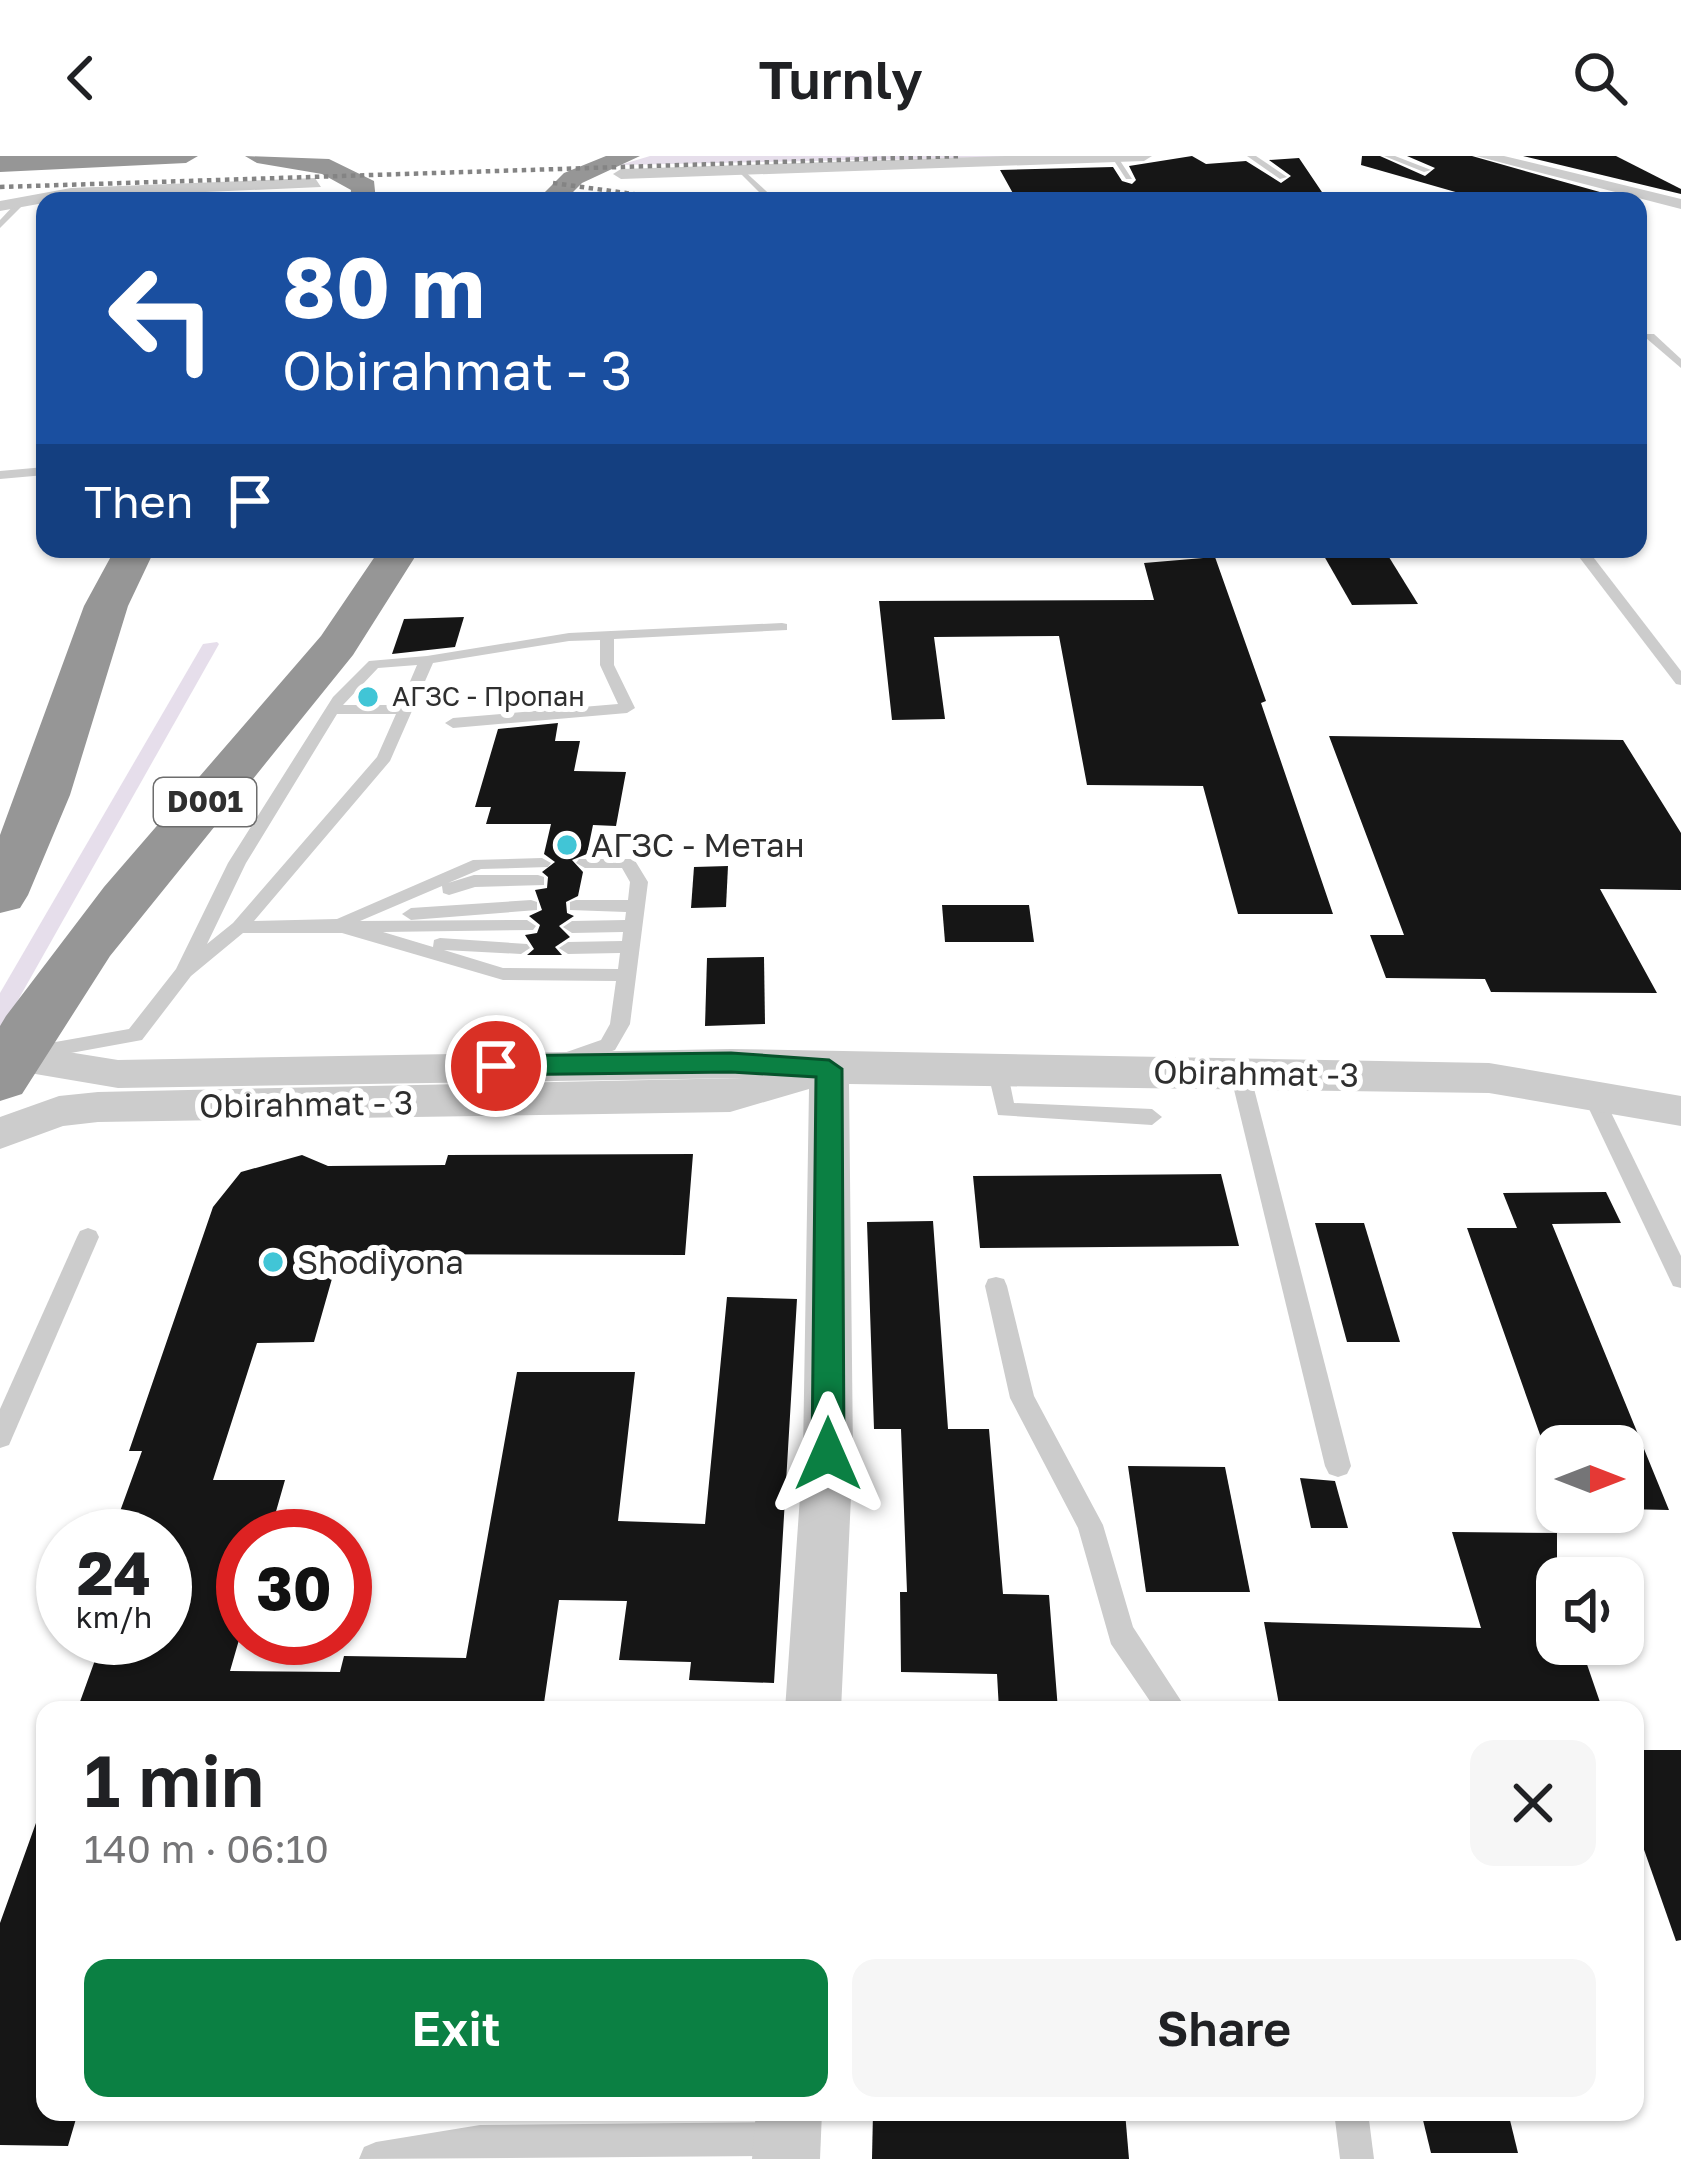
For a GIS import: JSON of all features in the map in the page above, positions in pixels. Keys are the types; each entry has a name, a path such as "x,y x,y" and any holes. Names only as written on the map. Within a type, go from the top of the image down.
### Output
{"highway":[{"path":"0,164 186,156"},
{"path":"257,156 338,170 379,192"},
{"path":"542,190 624,165"},
{"path":"0,895 44,795 106,606 130,558"},
{"name":"D001","path":"6,1067 128,893 358,615 394,558"}],"street":[{"path":"624,165 738,170 1144,156"},
{"path":"1484,156 1632,192"},
{"path":"86,192 315,183"},
{"path":"1647,196 1681,204"},
{"path":"4,216 36,207"},
{"name":"Obirahmat - 3","path":"6,1067 118,1074 731,1063 829,1069"},
{"path":"814,1701 828,1454 829,1069"},
{"name":"Obirahmat - 3","path":"0,1133 59,1111 98,1107 730,1097 829,1069"},
{"name":"Obirahmat -3","path":"829,1069 1489,1078 1681,1111"}],"lane":[{"path":"1251,156 1282,178"},
{"path":"1388,156 1427,170"},
{"path":"1114,158 1129,177"},
{"path":"738,170 763,192"},
{"path":"1650,336 1681,365"},
{"path":"0,475 36,472"},
{"path":"1587,558 1681,681"},
{"path":"6,1067 135,1035 184,972 237,863 337,703 374,664 607,635 782,627"},
{"path":"453,723 595,715 627,708 607,664 607,635"},
{"path":"184,972 238,927 384,758 427,660"},
{"path":"337,703 406,703"},
{"path":"543,1065 608,1045 620,1024 639,882 628,863 585,863"},
{"path":"334,925 474,881 540,872"},
{"path":"576,906 635,916"},
{"path":"238,927 529,916"},
{"path":"572,927 635,916"},
{"path":"334,925 460,948 521,948"},
{"path":"334,925 502,974 627,975"},
{"path":"568,948 630,947"},
{"path":"997,1069 1005,1110 1152,1117"},
{"path":"1240,1073 1338,1466"},
{"path":"1591,1092 1681,1279"},
{"path":"0,1438 88,1237"},
{"path":"996,1286 1022,1398 1090,1525 1121,1634 1167,1701"},
{"path":"1352,2121 1357,2159"},
{"path":"376,2159 480,2142 787,2137"}],"shaded area":[{"path":"650,156 1052,156 620,165"},
{"path":"217,642 0,1032 0,993 203,644"}],"building":[{"path":"1192,156 1206,164 1246,161 1281,183 1291,176 1269,160 1299,158 1322,192 1012,192 1000,170 1113,167 1122,181 1132,184 1136,180 1129,166"},
{"path":"1362,156 1380,156 1425,176 1435,168 1407,156 1472,156 1600,192 1456,192 1361,165"},
{"path":"1523,156 1616,156 1681,189 1681,194"},
{"path":"1215,558 1333,914 1238,914 1203,786 1087,785 1059,636 934,637 945,719 892,720 879,601 1154,600 1144,563"},
{"path":"1325,558 1390,558 1418,604 1352,605"},
{"path":"464,617 455,647 392,654 404,619"},
{"name":"АГЗС - Метан","path":"558,723 555,741 580,741 574,771 626,772 616,826 593,825 587,854 572,860 583,872 578,896 566,902 567,913 574,916 559,926 570,937 555,947 562,955 527,955 534,949 525,935 537,933 540,925 529,916 542,910 535,890 547,888 548,877 542,872 555,862 544,854 551,824 486,824 491,807 475,807 498,729"},
{"path":"1329,736 1623,740 1681,833 1681,890 1600,889 1657,993 1491,992 1485,979 1386,978 1370,935 1404,935"},
{"path":"728,866 726,907 691,908 694,867"},
{"path":"942,905 1029,905 1034,942 945,942"},
{"path":"764,957 765,1024 705,1026 707,958"},
{"path":"693,1154 685,1255 339,1254 314,1342 257,1343 213,1480 285,1480 277,1509 216,1509 216,1665 232,1665 230,1671 340,1672 342,1665 372,1665 372,1656 466,1658 517,1372 635,1372 618,1521 705,1524 727,1297 797,1299 774,1683 689,1680 691,1662 619,1660 627,1601 559,1600 544,1701 80,1701 93,1665 192,1665 192,1509 121,1509 142,1451 129,1451 213,1207 241,1172 302,1155 328,1166 445,1165 448,1155"},
{"path":"1221,1174 1239,1246 980,1248 973,1176"},
{"path":"1606,1192 1621,1223 1552,1224 1634,1425 1537,1425 1467,1228 1517,1228 1503,1193"},
{"path":"933,1221 948,1429 989,1429 1003,1594 1049,1595 1057,1701 998,1701 997,1674 901,1672 900,1592 907,1592 901,1429 874,1429 867,1222"},
{"path":"1315,1223 1364,1223 1400,1342 1347,1342"},
{"path":"1644,1449 1669,1510 1644,1509"},
{"path":"1128,1466 1225,1467 1250,1592 1146,1592"},
{"path":"1300,1478 1335,1481 1348,1528 1311,1528"},
{"path":"1452,1532 1557,1533 1557,1557 1536,1557 1536,1665 1587,1665 1600,1701 1278,1701 1264,1622 1481,1628"},
{"path":"1644,1750 1681,1750 1681,1940 1676,1941 1644,1850"},
{"path":"36,1823 36,2121 75,2121 68,2146 0,2145 0,1923"},
{"path":"873,2121 1126,2121 1129,2159 872,2159"},
{"path":"1423,2121 1510,2121 1518,2153 1431,2153"}],"railway":[{"path":"0,187 962,156"},
{"path":"553,183 618,192"}],"place":[{"name":"АГЗС - Пропан","path":"368,697"},
{"name":"АГЗС - Метан","path":"567,845"},
{"name":"Shodiyona","path":"273,1262"}],"route":[{"path":"496,1066 731,1063 829,1069 828,1454"}]}
